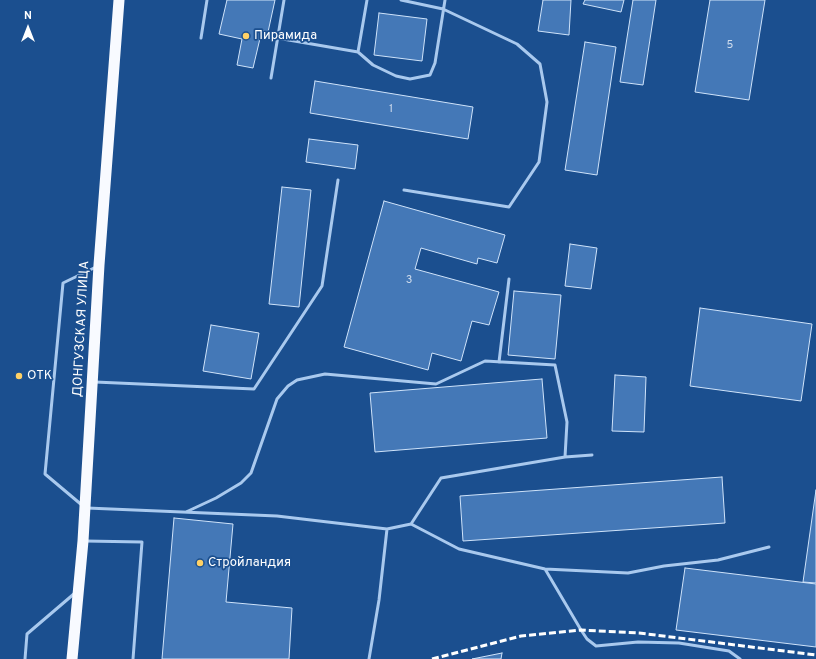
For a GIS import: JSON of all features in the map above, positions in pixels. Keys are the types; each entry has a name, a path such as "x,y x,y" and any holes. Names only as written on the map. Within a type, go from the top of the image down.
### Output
{"highway":[{"name":"ДОНГУЗСКАЯ УЛИЦА","path":"72,659 83,541 99,265 119,0"}],"lane":[{"path":"201,38 207,0"},
{"path":"271,78 284,0"},
{"path":"358,52 367,0"},
{"path":"401,0 443,9 517,44 540,64 547,102 539,162 510,207 404,190"},
{"path":"277,38 358,52 373,65 396,76 410,79 430,75 435,63 445,0"},
{"path":"93,382 254,389 322,286 338,180"},
{"path":"99,265 63,283 45,474 85,508 276,516 387,529 411,524 459,550 545,569 628,573 664,566 718,560 769,547"},
{"path":"499,362 510,279"},
{"path":"185,513 216,498 240,483 251,473 277,399 288,386 297,380 325,374 436,384 485,361 555,365 567,422 565,457"},
{"path":"411,524 441,478 565,457 592,455"},
{"path":"369,659 380,600 387,529"},
{"path":"83,541 142,542 133,659"},
{"path":"545,569 581,630 587,639 596,646 638,642 678,643 729,651 740,659"},
{"path":"25,659 27,634 78,591"}],"building":[{"name":"Пирамида","path":"227,0 275,0 268,32 262,30 253,68 237,65 242,39 219,34"},
{"path":"543,0 571,0 569,35 538,31"},
{"path":"585,0 624,0 621,12 583,4"},
{"path":"633,0 656,0 643,85 620,82"},
{"path":"710,0 765,0 749,100 695,92"},
{"path":"379,13 427,19 422,61 374,55"},
{"path":"585,42 616,47 597,175 565,170"},
{"path":"315,81 473,107 468,139 310,113"},
{"path":"309,139 358,145 355,169 306,162"},
{"path":"282,187 311,190 299,307 269,304"},
{"path":"384,201 505,235 497,263 478,258 477,264 421,248 415,269 499,292 489,325 472,321 461,361 432,353 428,370 344,347"},
{"path":"570,244 597,248 591,289 565,286"},
{"path":"514,291 561,295 555,359 508,355"},
{"path":"700,308 812,324 801,401 690,386"},
{"path":"211,325 259,333 251,379 203,371"},
{"path":"615,375 646,377 644,432 612,431"},
{"path":"542,379 547,438 375,452 370,393"},
{"path":"722,477 725,523 463,541 460,496"},
{"path":"816,490 816,583 803,582"},
{"name":"Стройландия","path":"174,518 233,524 226,602 292,608 289,659 162,659"},
{"path":"685,568 816,584 816,647 676,630"},
{"path":"502,653 501,659 472,659"}],"railway":[{"path":"432,659 521,636 581,630 639,633 816,655"}],"place":[{"name":"Пирамида","path":"246,36"},
{"name":"ОТК","path":"19,376"},
{"name":"Стройландия","path":"200,563"}]}
